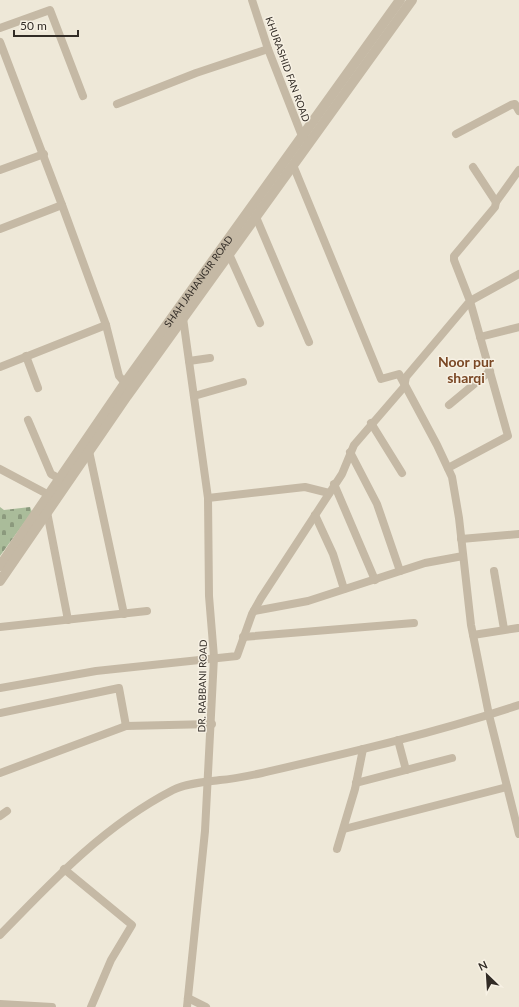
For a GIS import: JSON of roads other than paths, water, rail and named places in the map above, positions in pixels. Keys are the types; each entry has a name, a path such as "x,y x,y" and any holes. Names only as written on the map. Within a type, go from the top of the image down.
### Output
{"street":[{"name":"KHURASHID FAN ROAD","path":"252,0 268,49 306,139"},
{"name":"SHAH JAHANGIR ROAD","path":"0,566 125,382 306,139 400,0"},
{"path":"306,139 412,0"},
{"path":"0,28 50,10 83,96"},
{"path":"0,42 44,154 106,325 119,376 125,382"},
{"path":"117,104 196,73 268,49"},
{"path":"456,134 512,105 515,104 519,111"},
{"name":"SHAH JAHANGIR ROAD","path":"0,581 89,451 293,165 306,139"},
{"path":"0,170 44,154"},
{"path":"293,165 381,379 398,373 404,387 437,445 448,468 453,484 473,635 489,715 519,834"},
{"path":"473,167 496,202"},
{"path":"448,468 508,436 470,302 454,260 454,256 495,207 496,202 519,170"},
{"path":"0,229 62,205"},
{"path":"256,217 308,342"},
{"path":"229,254 260,323"},
{"path":"0,688 96,671 214,657 237,656 254,611 334,484 342,474 350,452 372,423 404,387 406,377 470,302 519,274"},
{"name":"DR. RABBANI ROAD","path":"183,318 208,498 209,596 214,657 212,724 205,831 187,1007"},
{"path":"0,367 106,325"},
{"path":"480,337 519,327"},
{"path":"26,356 38,388"},
{"path":"189,361 210,358"},
{"path":"449,405 490,371"},
{"path":"194,396 243,382"},
{"path":"28,420 51,474 60,479"},
{"path":"372,423 402,473"},
{"path":"89,451 124,614"},
{"path":"350,452 377,504 400,571"},
{"path":"0,469 49,495"},
{"path":"334,484 375,580"},
{"path":"208,498 305,487 329,493"},
{"path":"47,512 68,620"},
{"path":"315,515 333,554 344,589"},
{"path":"461,539 519,534"},
{"path":"254,611 308,601 425,563 463,556"},
{"path":"494,571 504,629"},
{"path":"0,627 148,611"},
{"path":"243,637 414,623"},
{"path":"473,635 518,628"},
{"path":"0,713 119,688 126,726"},
{"path":"0,935 64,869 97,841 146,806 175,789 208,780 244,777 362,749 489,715 519,705"},
{"path":"0,774 126,726 212,724"},
{"path":"398,740 406,770"},
{"path":"337,849 356,783 362,749"},
{"path":"356,783 452,758"},
{"path":"344,829 507,787"},
{"path":"0,816 7,811"},
{"path":"64,869 132,925 111,960 91,1007"},
{"path":"188,998 206,1007"},
{"path":"0,1004 52,1007"}],"district":[{"name":"Noor pur sharqi","path":"466,370"}]}
